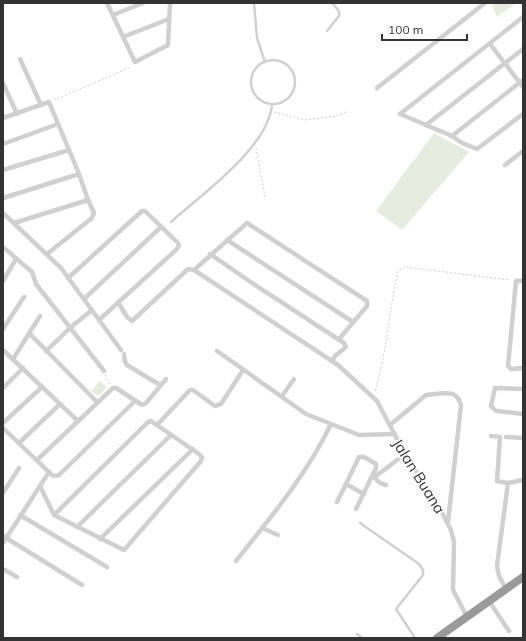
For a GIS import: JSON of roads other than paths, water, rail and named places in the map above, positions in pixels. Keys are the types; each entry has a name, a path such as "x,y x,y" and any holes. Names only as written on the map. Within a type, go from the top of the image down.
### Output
{"highway":[{"path":"437,638 523,577"}],"street":[{"path":"108,3 134,62 168,45 170,3"},
{"path":"113,15 142,3"},
{"path":"377,88 485,3"},
{"path":"523,17 400,112 401,115 452,136 462,143 478,149 523,114"},
{"path":"123,37 169,19"},
{"path":"490,44 521,82 523,87"},
{"path":"426,125 523,49"},
{"path":"20,59 41,105"},
{"path":"3,82 17,114"},
{"path":"452,136 521,82"},
{"path":"3,118 49,102 94,213 92,218 47,254"},
{"path":"3,144 58,124"},
{"path":"3,170 69,150"},
{"path":"505,165 523,151"},
{"path":"3,198 79,174"},
{"path":"14,223 88,200"},
{"path":"68,278 142,211 145,211 179,246 99,320"},
{"path":"3,213 47,254 68,278 123,352 124,362 160,385"},
{"path":"194,270 210,254 247,223 367,301 367,306 339,339"},
{"path":"84,299 161,227"},
{"path":"227,240 353,322"},
{"path":"3,247 32,272 36,284 104,371"},
{"path":"210,254 344,343 346,347 335,356 332,361"},
{"path":"3,281 16,259"},
{"path":"118,302 127,317 132,321 188,269 194,270 332,361 350,375 377,401 395,434"},
{"path":"523,281 516,281 508,366 511,369 523,368"},
{"path":"3,329 24,297"},
{"path":"46,351 71,327 92,310"},
{"path":"13,359 40,316"},
{"path":"29,333 97,402"},
{"path":"3,350 78,421"},
{"name":"Jalan Buana","path":"218,351 306,414 359,435 395,434 405,454 448,522 454,542 454,590 467,617"},
{"path":"3,388 23,368"},
{"path":"157,425 190,390 193,390 215,406 221,404 243,370"},
{"path":"37,460 113,388 116,388 142,405 146,403 166,379"},
{"path":"282,396 294,380"},
{"path":"3,424 42,386"},
{"path":"523,389 495,388 491,406 496,411 523,414"},
{"path":"390,425 426,395 444,393 453,394 458,398 461,405 448,522"},
{"path":"3,428 53,476 59,476 135,401"},
{"path":"19,443 60,404"},
{"path":"40,486 54,514 122,550 127,548 202,459 193,449 151,421 146,424 54,514"},
{"path":"236,561 288,497 322,444 331,424"},
{"path":"76,526 171,435"},
{"path":"491,436 500,436 496,480 500,483 523,480"},
{"path":"506,437 523,438"},
{"path":"100,539 193,449"},
{"path":"373,478 405,454"},
{"path":"336,502 357,460 361,456 376,465 373,478 356,509"},
{"path":"3,492 19,468"},
{"path":"3,543 4,537 49,472"},
{"path":"373,478 386,485"},
{"path":"506,589 498,576 497,566 508,483"},
{"path":"346,484 364,494"},
{"path":"20,515 107,567"},
{"path":"262,528 278,535"},
{"path":"4,537 82,586"},
{"path":"3,569 17,577"},
{"path":"489,601 508,631"}],"lane":[{"path":"254,3 257,38 266,62"},
{"path":"328,30 339,16 339,12 332,3"},
{"path":"274,60 282,62 289,67 293,74 295,83 290,94 280,102 272,104 263,102 256,97 251,85 253,73 258,66 266,62 274,60"},
{"path":"171,222 233,167 255,143 271,112 272,104"},
{"path":"360,524 419,564 424,570 423,575 396,609 415,638"},
{"path":"357,634 362,638"}]}
